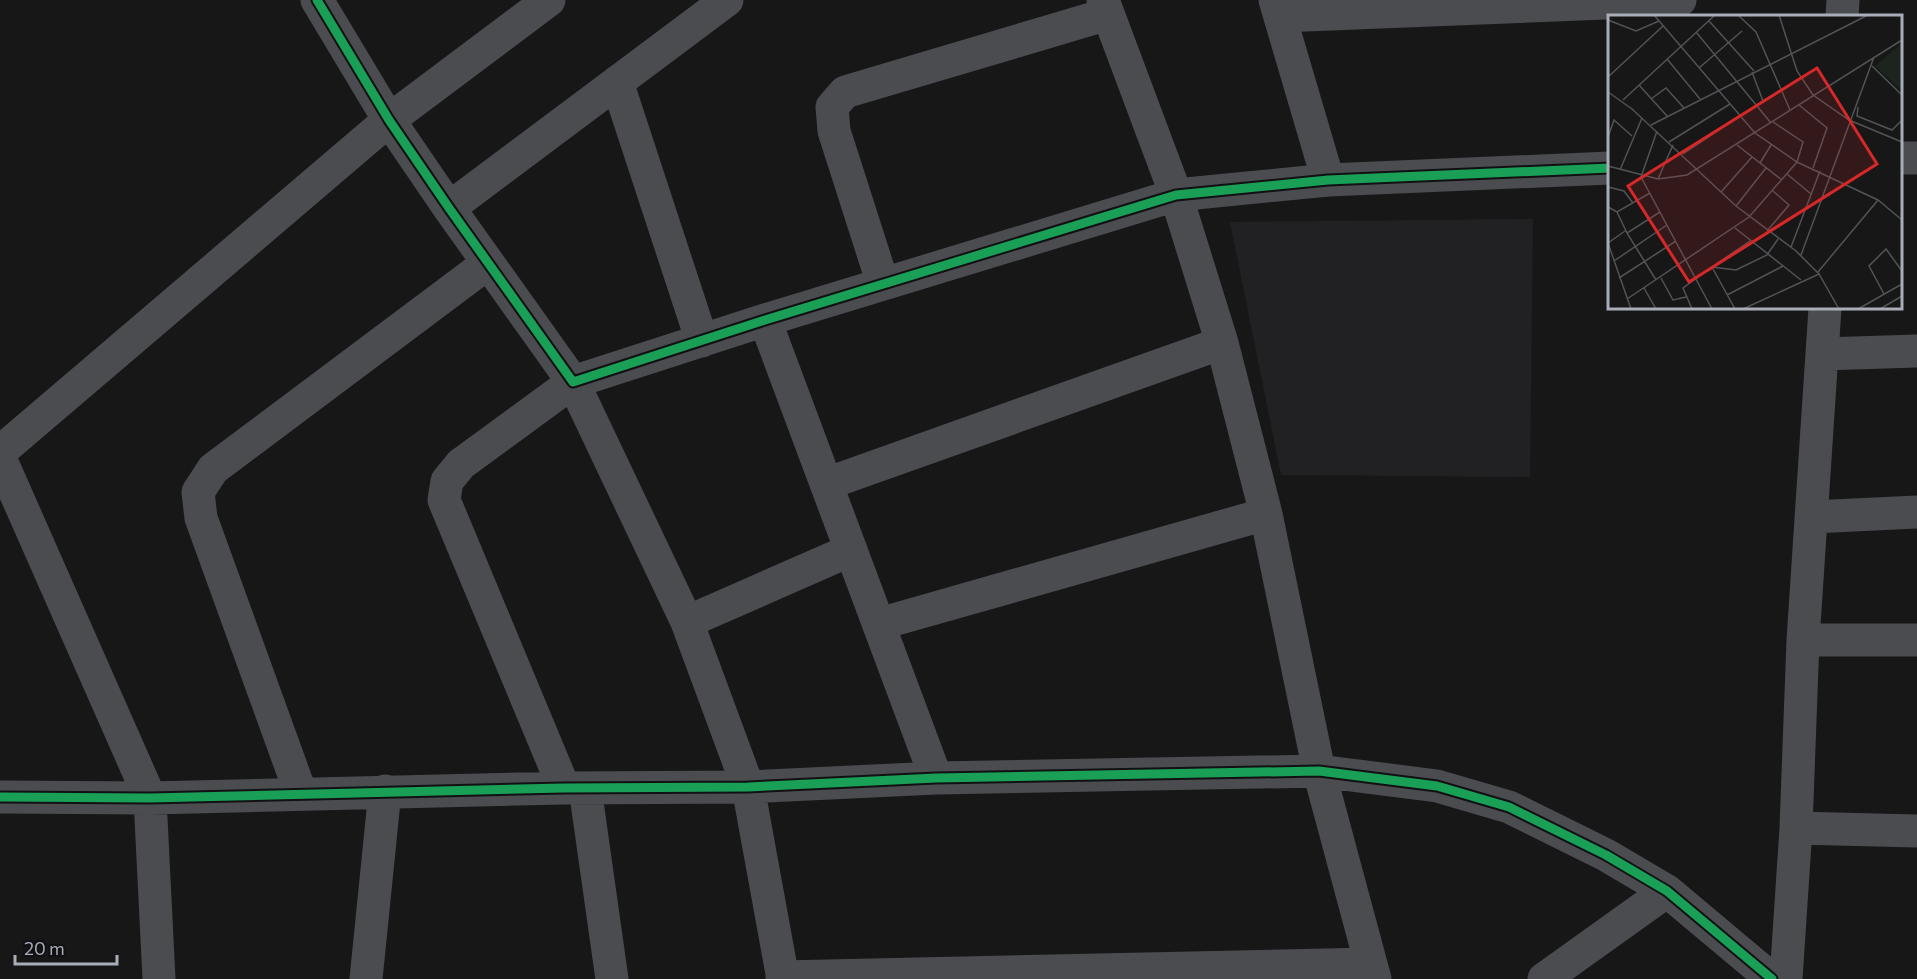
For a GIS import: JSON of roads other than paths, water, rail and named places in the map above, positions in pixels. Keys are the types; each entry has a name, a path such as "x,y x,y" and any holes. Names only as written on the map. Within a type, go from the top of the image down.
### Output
{"street":[{"path":"317,0 389,120 573,382 687,622 748,787 782,978 1373,971 1319,771 1266,514 1222,343 1176,195 1105,7 845,92 832,107 834,131 883,284"},
{"path":"0,452 389,120 549,0"},
{"path":"449,208 726,0"},
{"path":"1328,180 1277,8 1681,0"},
{"path":"1842,15 1843,0"},
{"path":"617,82 702,341"},
{"path":"612,979 574,788 444,500 447,481 461,464 573,382 765,320 1176,195 1328,180 1608,168"},
{"path":"301,794 201,518 198,492 213,469 488,262"},
{"path":"1786,979 1796,828 1803,640 1825,309"},
{"path":"765,320 936,778"},
{"path":"826,483 1222,343"},
{"path":"1822,354 1917,351"},
{"path":"0,458 150,798 159,979"},
{"path":"1812,517 1917,512"},
{"path":"879,624 1266,514"},
{"path":"687,622 851,550"},
{"path":"1803,640 1917,640"},
{"path":"0,797 150,798 385,791 748,787 936,778 1319,771 1437,786 1509,807 1606,855 1667,891 1772,979"},
{"path":"366,979 385,791"},
{"path":"1796,828 1917,831"},
{"path":"1544,979 1667,891"}]}
